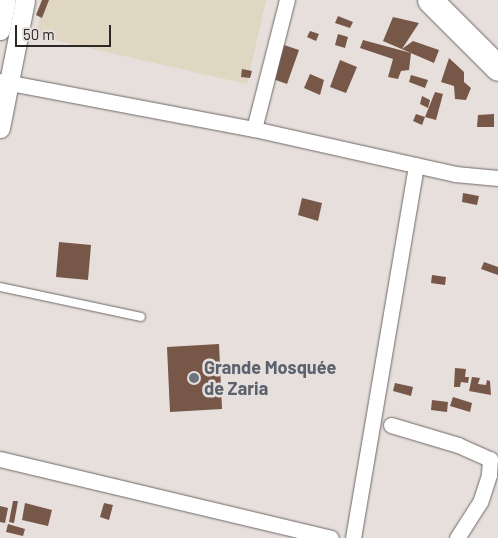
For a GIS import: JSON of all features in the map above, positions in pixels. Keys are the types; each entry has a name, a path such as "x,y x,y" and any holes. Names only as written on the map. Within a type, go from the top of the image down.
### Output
{"highway":[{"path":"430,0 498,68"},
{"path":"452,0 498,49"}],"street":[{"path":"0,30 6,0"},
{"path":"0,128 5,82 25,0"},
{"path":"254,129 287,0"},
{"path":"5,82 254,129 416,165 498,178"},
{"path":"353,538 416,165"},
{"path":"391,425 467,448 490,459 489,475 480,502 457,538"},
{"path":"0,459 331,538"}],"lane":[{"path":"0,286 141,317"}],"shaded area":[{"path":"44,0 266,0 247,84 36,36"}],"building":[{"path":"42,0 49,0 42,18 36,15"},
{"path":"338,16 353,22 350,28 335,23"},
{"path":"393,17 419,23 402,49 413,41 439,50 434,63 383,41"},
{"path":"310,31 319,34 316,41 307,37"},
{"path":"338,34 348,37 345,48 335,45"},
{"path":"363,40 411,53 409,70 401,71 398,79 388,77 393,59 360,48"},
{"path":"284,45 299,50 287,84 273,79"},
{"path":"449,58 464,72 464,82 471,88 466,100 455,99 454,86 441,82"},
{"path":"340,60 357,67 346,93 330,87"},
{"path":"242,69 252,71 250,78 241,77"},
{"path":"310,74 324,80 320,95 304,88"},
{"path":"411,75 428,80 425,88 409,82"},
{"path":"435,92 443,94 436,120 425,117"},
{"path":"422,96 430,100 428,108 420,104"},
{"path":"416,114 425,117 422,125 413,121"},
{"path":"494,114 494,127 477,127 478,115"},
{"path":"463,193 479,196 477,205 462,202"},
{"path":"302,198 322,203 318,221 298,215"},
{"path":"59,242 91,245 88,280 56,277"},
{"path":"484,262 498,267 498,275 481,269"},
{"path":"432,275 446,277 445,285 431,283"},
{"name":"Grande Mosquée de Zaria","path":"219,344 222,409 170,412 167,347"},
{"path":"455,368 466,369 465,377 469,377 468,383 461,382 460,387 454,387"},
{"path":"472,377 480,378 478,384 486,385 487,380 490,381 491,395 469,391"},
{"path":"395,383 413,387 411,396 393,391"},
{"path":"453,397 472,403 470,412 450,406"},
{"path":"432,400 448,402 447,412 431,410"},
{"path":"13,501 18,501 14,523 9,522"},
{"path":"25,503 52,510 48,526 22,520"},
{"path":"104,503 113,505 109,520 100,517"},
{"path":"0,506 8,508 5,523 0,522"},
{"path":"8,524 25,529 23,536 6,532"}],"place":[{"name":"Grande Mosquée de Zaria","path":"194,378"}]}
